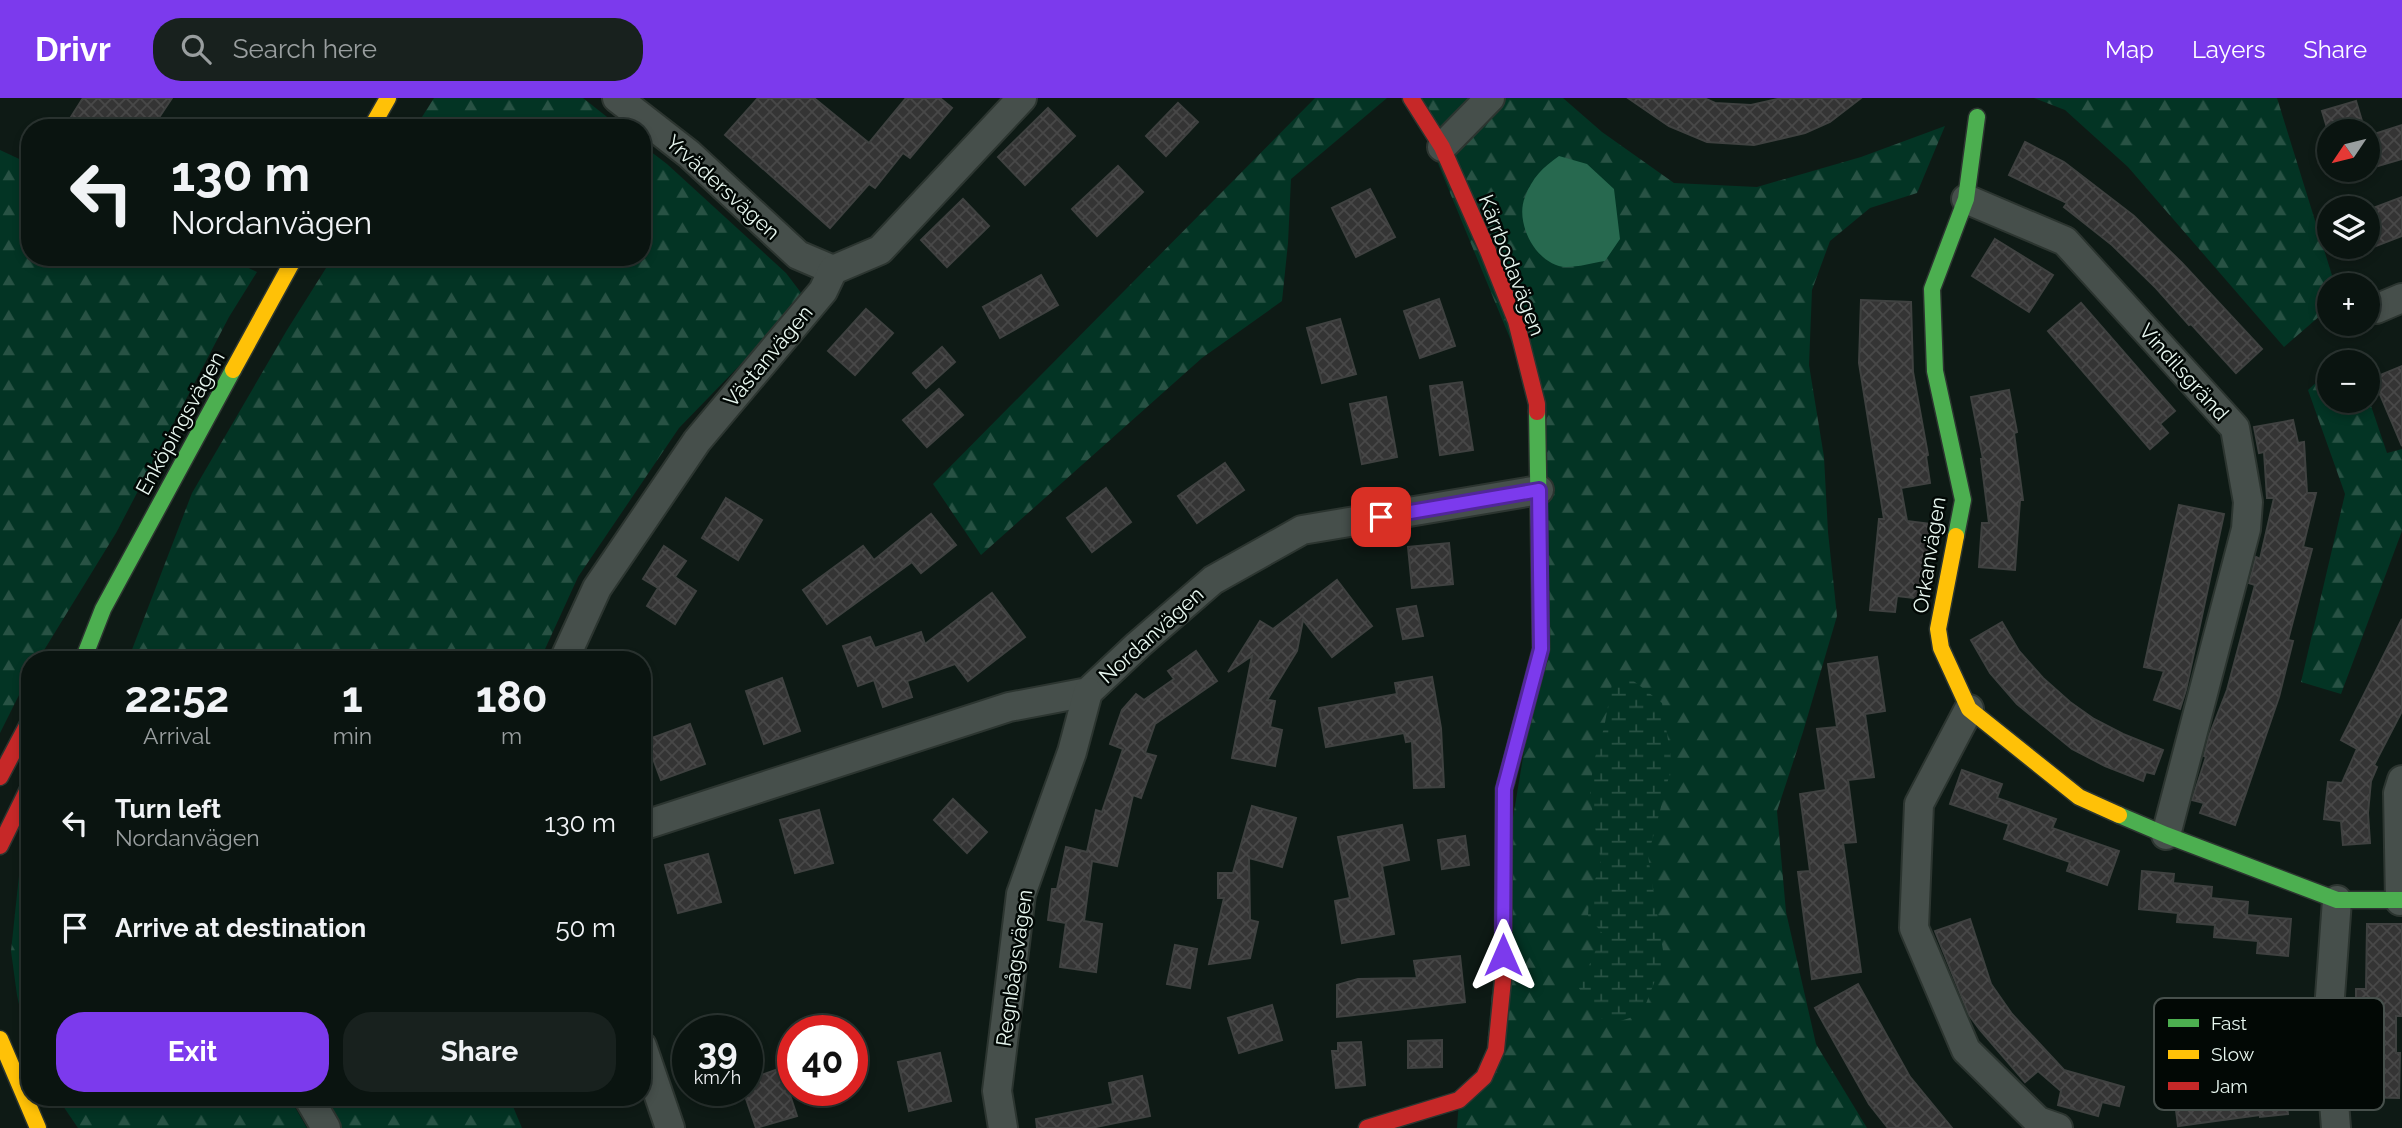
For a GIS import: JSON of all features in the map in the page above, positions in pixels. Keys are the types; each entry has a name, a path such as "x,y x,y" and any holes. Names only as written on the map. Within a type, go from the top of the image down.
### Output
{"street":[{"path":"376,119 388,98"},
{"name":"Yrvädersvägen","path":"617,98 644,119"},
{"path":"833,270 880,250 1022,98"},
{"name":"Kärrbodavägen","path":"1367,1128 1459,1100 1484,1077 1496,1050 1503,981 1504,789 1541,649 1537,404 1516,321 1488,251 1442,147 1410,98"},
{"path":"1442,147 1490,98"},
{"name":"Orkanvägen","path":"1977,117 1966,199 1932,289 1935,371 1963,500 1938,629 1941,648 1969,709 2079,797 2166,835 2337,900 2401,900"},
{"name":"Yrvädersvägen","path":"651,124 689,154 798,255 833,270"},
{"name":"Vindilsgränd","path":"1966,199 2065,241 2235,428 2248,502 2246,529 2166,835"},
{"name":"Enköpingsvägen","path":"74,651 103,609 290,266"},
{"name":"Västanvägen","path":"568,651 597,588 697,441 823,291 833,270"},
{"path":"2380,307 2402,298"},
{"name":"Nordanvägen","path":"651,823 1009,707 1088,692 1213,580 1302,530 1539,490"},
{"name":"Enköpingsvägen","path":"87,651 103,609"},
{"name":"Regnbågsvägen","path":"1003,1128 997,1091 1021,894 1072,752 1088,692"},
{"path":"1969,709 1919,804 1914,928 1966,1049 2038,1121 2058,1128"},
{"path":"0,777 21,737"},
{"path":"2401,900 2398,793 2402,780"},
{"path":"0,846 21,803"},
{"path":"2330,998 2337,900"},
{"path":"0,1039 21,1088"},
{"path":"651,1072 670,1128"},
{"path":"0,1082 38,1128"},
{"path":"29,1106 38,1128"},
{"path":"313,1106 326,1128"},
{"path":"2335,1110 2336,1128"}],"green space":[{"path":"434,98 583,98 610,119 421,119"},
{"path":"1315,98 1387,98 1291,179 1282,301 1202,358 981,555 933,484"},
{"path":"1411,98 1563,98 1602,132 1674,183 1757,187 1861,157 1945,126 1917,193 1870,208 1830,241 1812,290 1809,365 1824,457 1828,532 1837,616 1777,811 1786,912 1816,1044 1867,1128 1457,1128 1459,1100 1484,1077 1503,878 1541,649 1537,404"},
{"path":"2034,98 2277,98 2317,227 2317,259 2327,259 2331,273 2317,273 2317,318 2284,347 2128,167 2065,110"},
{"path":"0,150 21,160 21,266 244,266 257,272 229,317 116,533 44,651 21,651 21,691 0,733"},
{"path":"651,152 786,273 805,298 679,428 578,577 544,651 131,651 192,493 327,266 651,266"},
{"path":"2317,382 2317,413 2373,413 2387,453 2402,449 2402,531 2341,694 2301,682 2345,494 2308,390"},
{"path":"1631,679 1662,703 1672,765 1648,856 1665,963 1642,1014 1611,1024 1593,1013 1579,988 1603,934 1588,916 1589,898 1601,862 1590,797 1593,764 1604,728 1612,684"},
{"path":"21,872 21,1013 11,951"},
{"path":"63,1106 294,1106 307,1128 78,1128"},
{"path":"322,1106 513,1106 522,1128 335,1128"}],"shaded area":[{"path":"1559,156 1587,164 1614,189 1620,239 1605,261 1571,267 1555,265 1537,251 1525,230 1522,207 1528,190 1548,164"}],"building":[{"path":"83,98 172,98 158,119 70,119"},
{"path":"758,98 814,98 869,143 906,98 940,98 952,108 910,158 903,153 875,188 869,184 830,228 725,135"},
{"path":"1628,98 1704,98 1715,103 1751,105 1782,98 1861,98 1830,122 1805,133 1754,145 1707,142 1669,126"},
{"path":"2356,101 2361,119 2324,119 2322,111"},
{"path":"1178,103 1198,122 1166,156 1146,136"},
{"path":"1048,108 1075,136 1025,185 998,157"},
{"path":"2402,125 2402,159 2380,165 2380,132"},
{"path":"2025,142 2064,162 2134,216 2262,349 2236,373 2112,245 2064,207 2067,203 2009,175"},
{"path":"1118,166 1143,192 1097,236 1072,209"},
{"path":"1370,189 1395,237 1356,257 1332,208"},
{"path":"2402,197 2402,236 2380,244 2380,205"},
{"path":"963,199 989,226 947,267 921,240"},
{"path":"1995,239 2053,275 2029,312 1972,276"},
{"path":"1041,275 1058,305 1000,338 983,307"},
{"path":"1439,299 1455,346 1420,358 1404,311"},
{"path":"1861,300 1911,302 1913,372 1928,455 1930,483 1901,488 1907,521 1932,524 1922,599 1897,596 1895,612 1870,610 1879,519 1884,519 1859,363"},
{"path":"2081,303 2175,411 2160,424 2168,433 2150,449 2048,331"},
{"path":"866,309 893,333 855,375 828,351"},
{"path":"1340,319 1356,374 1322,383 1307,328"},
{"path":"942,347 955,362 926,388 913,373"},
{"path":"2402,366 2402,446 2380,394 2380,375"},
{"path":"1462,382 1473,450 1440,455 1430,386"},
{"path":"939,389 963,415 927,447 903,420"},
{"path":"2009,390 2017,432 2014,433 2023,500 2020,500 2015,570 1979,567 1982,523 1989,523 1983,459 1971,397"},
{"path":"1386,397 1397,457 1362,464 1350,404"},
{"path":"2293,420 2298,443 2304,442 2307,493 2316,493 2303,547 2312,549 2288,640 2293,641 2279,697 2235,825 2200,813 2204,803 2192,800 2206,757 2204,756 2209,736 2227,690 2255,585 2249,583 2256,557 2260,559 2274,498 2267,498 2264,452 2259,453 2254,427"},
{"path":"1225,463 1244,490 1197,523 1178,496"},
{"path":"1106,488 1131,522 1092,552 1067,518"},
{"path":"726,498 762,520 738,560 702,538"},
{"path":"2179,505 2224,514 2180,709 2154,700 2164,671 2144,667"},
{"path":"931,514 956,545 921,573 912,562 827,624 803,590 863,546 874,560"},
{"path":"1449,543 1453,584 1412,588 1408,547"},
{"path":"664,546 686,561 675,577 696,591 675,624 647,606 658,588 643,579"},
{"path":"1337,580 1372,626 1332,657 1303,620 1297,651 1267,700 1275,701 1270,727 1282,730 1275,766 1232,758 1252,656 1228,672 1260,621 1273,629"},
{"path":"992,593 1025,637 968,681 955,664 907,681 912,697 883,707 874,680 858,686 843,646 870,637 875,648 921,632 925,644"},
{"path":"1416,606 1423,636 1403,639 1397,609"},
{"path":"2402,619 2402,711 2374,765 2377,767 2371,781 2368,813 2370,843 2343,845 2341,821 2324,819 2328,782 2342,783 2357,749 2341,740"},
{"path":"2002,622 2019,651 2043,678 2070,702 2094,719 2123,734 2163,750 2154,774 2146,772 2143,781 2105,766 2072,749 2017,704 1990,673 1971,640"},
{"path":"1196,651 1217,681 1155,724 1145,753 1156,756 1141,798 1133,795 1117,866 1092,861 1084,921 1102,924 1096,972 1060,967 1066,923 1048,920 1052,889 1057,889 1066,847 1087,852 1096,810 1102,812 1123,749 1110,744 1122,710 1136,694 1144,700 1174,679 1168,671"},
{"path":"1877,657 1885,711 1865,714 1874,777 1848,780 1856,842 1843,843 1861,972 1812,979 1798,872 1810,871 1800,794 1826,790 1817,729 1837,727 1828,664"},
{"path":"1432,677 1441,728 1444,787 1414,788 1412,741 1406,742 1404,733 1326,747 1319,708 1397,694 1395,683"},
{"path":"782,678 800,731 764,744 746,691"},
{"path":"690,724 705,764 661,780 651,753 651,738"},
{"path":"1962,770 2002,784 1997,798 2056,819 2052,828 2119,851 2107,885 2067,871 2070,862 2004,839 2009,824 1950,804"},
{"path":"953,799 987,832 967,853 934,820"},
{"path":"1252,806 1296,818 1282,867 1249,858 1250,920 1258,922 1250,958 1209,964 1224,898 1218,898 1218,873 1233,873"},
{"path":"819,810 833,863 795,873 780,820"},
{"path":"1402,825 1409,860 1382,866 1394,934 1342,943 1335,901 1350,898 1338,837"},
{"path":"1465,836 1469,865 1442,869 1438,840"},
{"path":"708,854 721,902 678,913 665,865"},
{"path":"2142,871 2174,874 2173,883 2212,887 2211,898 2248,902 2247,915 2291,919 2288,956 2257,953 2258,941 2214,937 2215,925 2177,922 2178,913 2139,909"},
{"path":"1970,919 1991,984 2012,1014 2064,1070 2124,1087 2119,1106 2102,1102 2098,1116 2058,1105 2061,1091 2038,1071 2025,1082 1980,1030 1969,1015 1935,931"},
{"path":"2367,924 2402,924 2402,1016 2396,1016 2396,1053 2400,1053 2399,1098 2384,1098 2384,998 2356,998 2356,989 2366,989"},
{"path":"1175,945 1197,949 1190,988 1167,984"},
{"path":"1460,956 1465,1002 1337,1017 1337,985 1358,979 1417,978 1414,961"},
{"path":"1858,984 1910,1077 1952,1128 1888,1128 1869,1104 1815,1008"},
{"path":"1272,1005 1282,1040 1239,1053 1228,1018"},
{"path":"1442,1040 1442,1067 1408,1068 1408,1041"},
{"path":"1361,1042 1365,1085 1336,1088 1332,1051 1338,1051 1338,1043"},
{"path":"940,1053 951,1101 909,1111 898,1062"},
{"path":"777,1069 777,1106 794,1106 797,1116 756,1128 748,1106 763,1106 763,1074"},
{"path":"1142,1076 1150,1116 1091,1128 1037,1128 1036,1119 1113,1104 1109,1083"},
{"path":"2176,1110 2288,1110 2288,1114 2178,1126"}],"traffic: fast":[{"path":"1956,536 1963,500 1935,371 1932,289 1966,199 1977,117"},
{"path":"87,651 103,609 233,370"},
{"path":"1506,782 1541,649 1537,412"},
{"path":"2119,815 2337,900 2402,900"}],"traffic: slow":[{"path":"376,119 388,98"},
{"path":"233,370 290,266"},
{"path":"1956,536 1938,629 1941,648 1969,709 2079,797 2119,815"},
{"path":"0,1039 21,1088"},
{"path":"29,1106 38,1128"}],"traffic: jam":[{"path":"1411,98 1442,147 1488,251 1516,321 1537,412"},
{"path":"0,777 21,737"},
{"path":"1367,1128 1459,1100 1484,1077 1496,1050 1503,980 1506,782"},
{"path":"0,846 21,803"}],"route":[{"path":"1381,517 1539,490 1541,649 1504,789 1503,955"}]}
